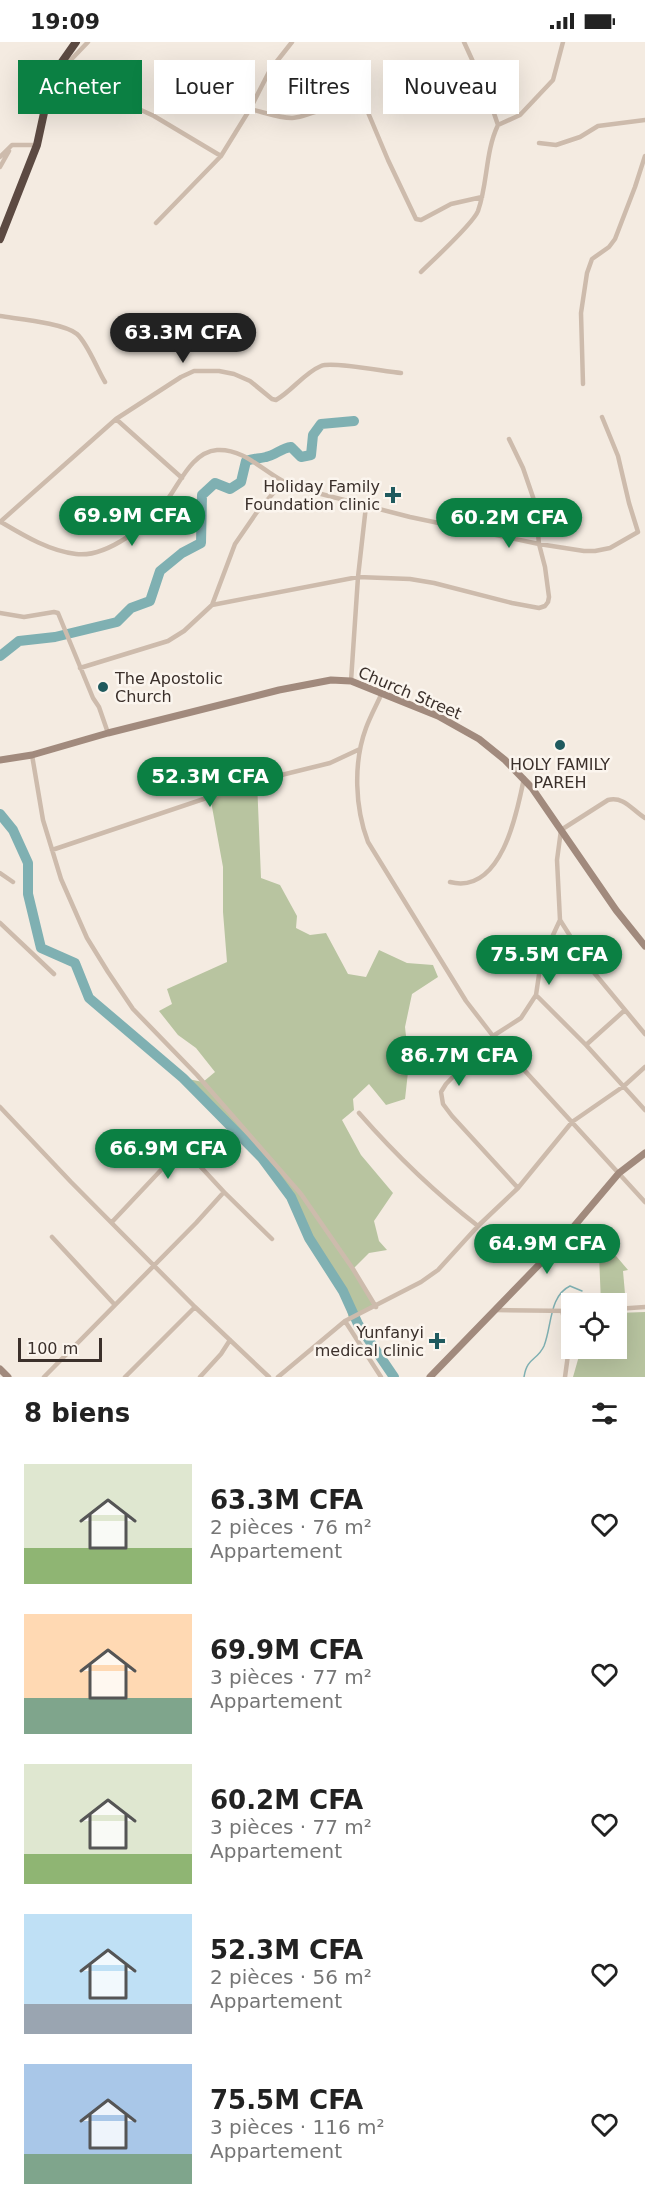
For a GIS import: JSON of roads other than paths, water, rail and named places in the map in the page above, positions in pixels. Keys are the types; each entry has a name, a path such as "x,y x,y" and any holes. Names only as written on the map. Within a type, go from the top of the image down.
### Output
{"highway":[{"path":"63,60 76,42"},
{"path":"0,239 37,145 44,114"}],"main road":[{"name":"Church Street","path":"2,760 32,755 108,733 309,683 331,680 351,681 438,716 479,740 505,760 524,778 616,910 645,946"},
{"path":"430,1377 559,1244 619,1173 645,1153"},
{"path":"0,1369 8,1377"}],"street":[{"path":"72,60 88,42"},
{"path":"255,99 270,70 292,42"},
{"path":"421,272 474,217 482,197 489,147 498,125 486,90 464,42"},
{"path":"498,125 520,115 553,80 563,42"},
{"path":"255,110 291,118 314,114 358,99 364,103 416,219 421,220 462,200 482,197"},
{"path":"142,110 221,156"},
{"path":"156,223 221,156 247,114"},
{"path":"539,143 556,145 580,137 598,126 645,120"},
{"path":"0,167 12,145"},
{"path":"0,157 12,145 37,145"},
{"path":"583,384 581,313 587,273 592,259 609,247 615,239 645,156"},
{"path":"0,316 65,328 76,333 105,382"},
{"path":"401,373 335,364 323,365 276,400 250,381 234,374 219,371 194,371 116,419 0,522 57,549 79,555 93,552 114,545 149,521 197,460 206,453 228,451 249,460 282,483 366,506 539,544 595,551 610,548 645,530"},
{"path":"602,417 618,456 638,532"},
{"path":"116,419 182,478"},
{"path":"213,605 358,577 410,579 539,608 545,606 549,597 539,544 535,503 510,439"},
{"path":"80,668 168,641 184,631 213,605 235,544 251,519 282,483"},
{"path":"351,681 358,577 366,506"},
{"path":"0,614 24,617 58,613 108,733"},
{"path":"381,695 366,727 360,748 359,802 362,826 368,842 466,1000 493,1036 645,1202"},
{"path":"52,850 257,781 330,763 360,748"},
{"path":"32,755 43,820 70,903 87,938 119,990 133,1009 203,1082 301,1194 353,1269 376,1307"},
{"path":"450,882 469,884 487,873 509,838 524,778"},
{"path":"645,818 622,801 615,799 608,801 561,830 556,860 560,920 591,969 645,1034"},
{"path":"0,873 13,882"},
{"path":"518,1188 452,1116 443,1104 441,1092 493,1036 521,1018 536,995 541,961 560,920"},
{"path":"0,924 54,974"},
{"path":"536,995 586,1045 645,1110"},
{"path":"586,1045 625,1010"},
{"path":"278,1377 347,1320 376,1307 438,1270 478,1226 518,1188 572,1122 624,1086 645,1066"},
{"path":"0,1107 195,1307 269,1377"},
{"path":"359,1113 444,1200 478,1226"},
{"path":"112,1222 177,1153 187,1152 272,1239"},
{"path":"44,1377 224,1192"},
{"path":"52,1238 115,1305"},
{"path":"125,1377 195,1307"},
{"path":"627,1308 645,1307"},
{"path":"495,1311 561,1312"},
{"path":"556,1312 570,1340 565,1377"},
{"path":"347,1320 381,1377"},
{"path":"200,1377 221,1354 230,1340"}],"waterway":[{"path":"0,656 19,641 55,637 117,622 131,608 150,601 160,571 182,553 201,543 202,495 215,483 230,489 241,482 246,461 269,456 291,447 301,457 311,455 313,435 321,424 354,421"},
{"path":"0,814 13,830 28,863 28,894 41,948 75,963 89,998 183,1078 262,1158 291,1197 309,1238 343,1291 358,1324 394,1377"},
{"path":"524,1377 527,1366 544,1346 558,1297 570,1286 582,1291"}],"place":[{"name":"Holiday Family Foundation clinic","path":"393,495"},
{"name":"The Apostolic Church","path":"103,687"},
{"name":"HOLY FAMILY PAREH","path":"560,745"},
{"name":"Yunfanyi medical clinic","path":"437,1341"}]}
